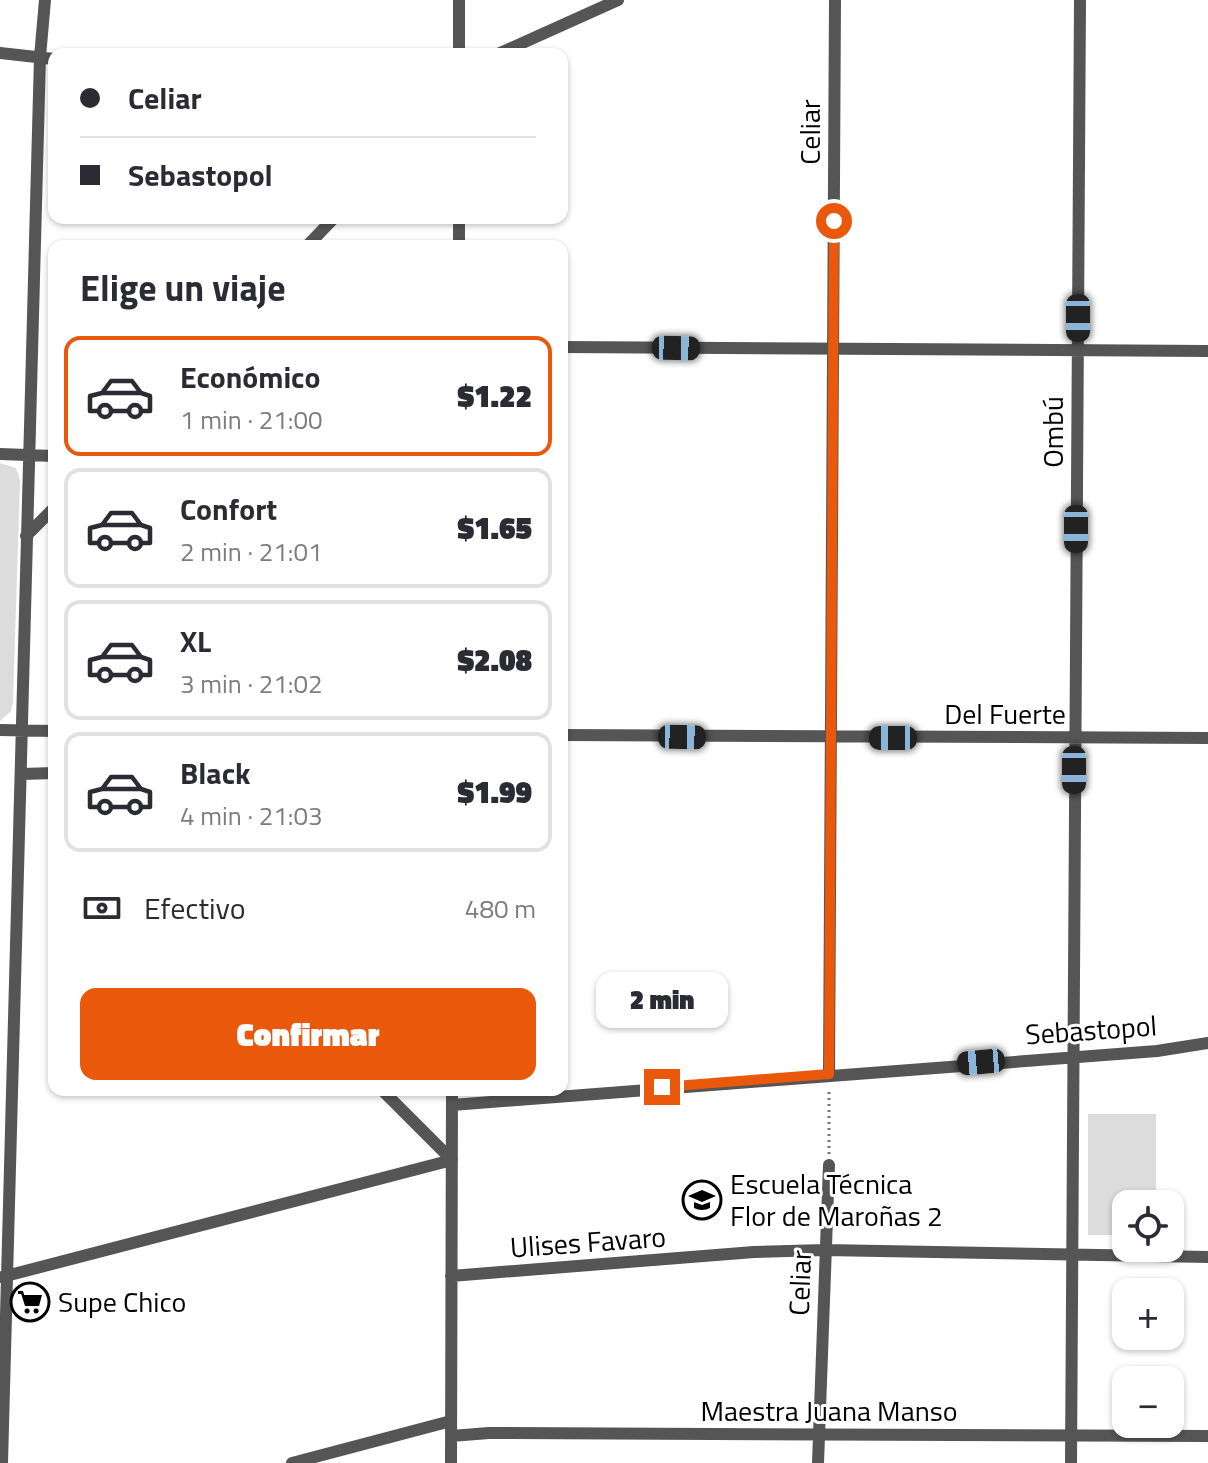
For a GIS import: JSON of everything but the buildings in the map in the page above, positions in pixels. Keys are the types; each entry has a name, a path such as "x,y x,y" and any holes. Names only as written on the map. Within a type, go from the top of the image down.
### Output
{"street":[{"path":"2,1463 4,1277 22,774 28,455 40,57 45,0"},
{"path":"459,0 459,48"},
{"path":"511,48 618,0"},
{"name":"Celiar","path":"829,1074 835,0"},
{"name":"Ombú","path":"1071,1463 1080,0"},
{"path":"0,53 48,58"},
{"path":"313,240 328,224"},
{"path":"568,347 1208,351"},
{"path":"0,454 48,456"},
{"path":"26,536 48,514"},
{"path":"0,730 48,731"},
{"name":"Del Fuerte","path":"568,735 1208,738"},
{"path":"22,774 48,773"},
{"name":"Sebastopol","path":"568,1095 1072,1055 1157,1051 1208,1043"},
{"path":"388,1096 452,1160"},
{"path":"451,1463 452,1096"},
{"name":"Sebastopol","path":"452,1105 561,1096"},
{"path":"4,1277 452,1160"},
{"name":"Celiar","path":"818,1463 829,1165"},
{"name":"Ulises Favaro","path":"451,1276 754,1252 825,1250 1208,1257"},
{"path":"292,1463 451,1421"},
{"name":"Maestra Juana Manso","path":"451,1436 489,1433 1208,1436"}],"path":[{"path":"829,1074 829,1165"}],"shaded area":[{"path":"0,463 16,468 20,480 13,702 11,711 0,721"},
{"path":"1088,1114 1156,1114 1156,1190 1112,1190 1112,1235 1088,1235"}],"place":[{"name":"Escuela Técnica Flor de Maroñas 2","path":"702,1200"},
{"name":"Supe Chico","path":"30,1302"}],"route":[{"path":"662,1087 829,1074 834,221"}]}
